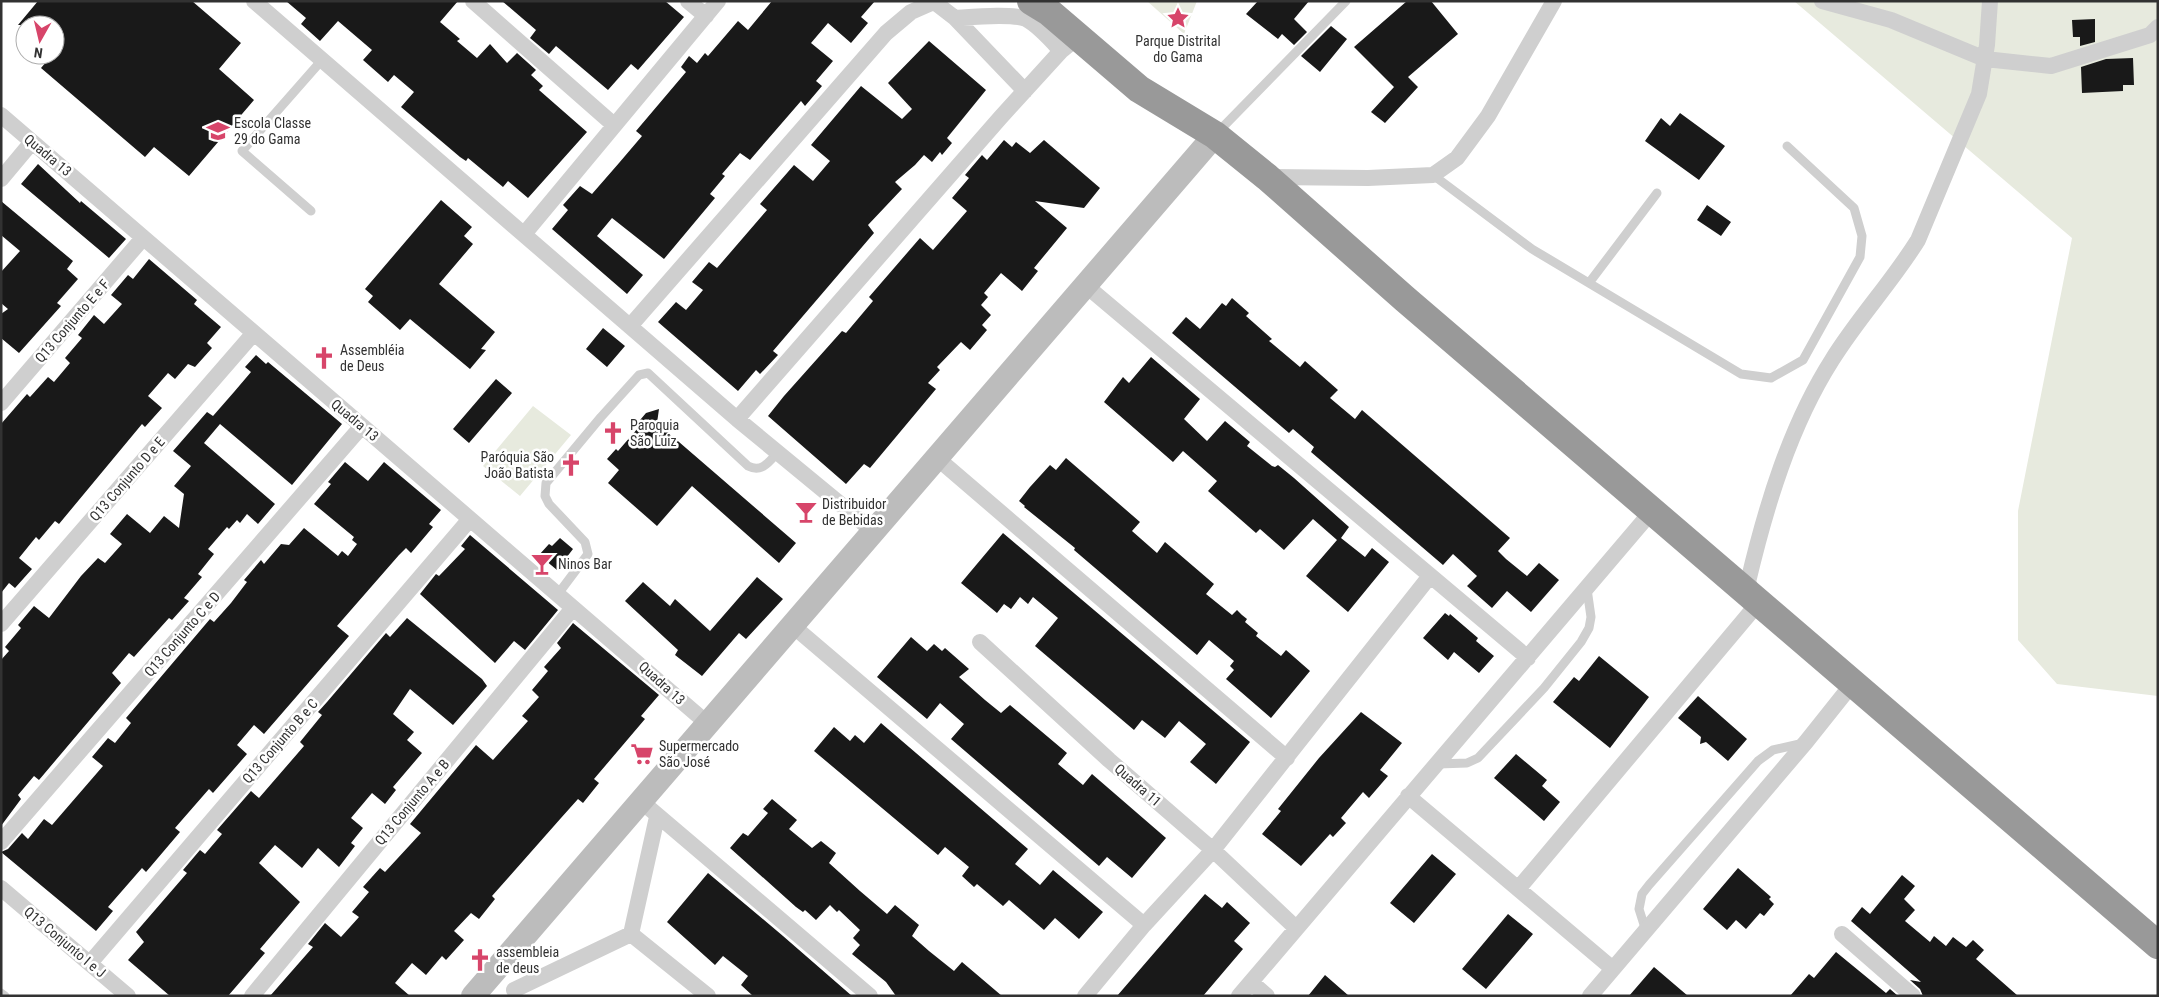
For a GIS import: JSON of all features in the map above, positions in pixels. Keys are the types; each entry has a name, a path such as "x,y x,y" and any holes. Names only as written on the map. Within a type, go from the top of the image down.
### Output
{"highway":[{"path":"1041,5 1069,44 1139,89 1215,134 1268,177 1652,511 1757,599 1852,683 2158,945"}],"street":[{"path":"254,1 525,233 737,419 873,531"},
{"path":"473,1 614,125"},
{"path":"688,1 706,16"},
{"path":"525,233 718,1"},
{"path":"1268,177 1402,178 1433,174 1457,158 1488,116 1554,1"},
{"path":"1825,1 1891,20 1984,59 2050,66 2150,35 2158,27"},
{"path":"1518,889 1757,599 1748,582 1781,466 1831,361 1918,240 1979,94 1990,1"},
{"path":"631,325 886,33 911,12 935,2 955,18 1025,91"},
{"path":"737,419 1025,91 1069,44 1022,18 976,16 955,18"},
{"name":"Quadra 13","path":"1,115 708,724"},
{"path":"473,996 492,973 650,810 708,724 1084,284 1215,134"},
{"path":"1,179 32,142"},
{"name":"Q13 Conjunto E e F","path":"1,403 143,238"},
{"path":"1084,284 1528,658"},
{"name":"Q13 Conjunto D e E","path":"1,624 253,334"},
{"name":"Q13 Conjunto C e D","path":"1,842 362,426"},
{"path":"937,458 1287,758"},
{"path":"1239,996 1652,511"},
{"name":"Q13 Conjunto B e C","path":"90,963 470,519"},
{"path":"1085,996 1144,925 1213,850 1430,576"},
{"name":"Q13 Conjunto A e B","path":"252,996 573,608"},
{"path":"793,626 1144,925"},
{"name":"Quadra 11","path":"980,642 1109,760 1213,850 1296,928"},
{"path":"1590,996 1806,742 1852,683"},
{"path":"1408,796 1613,969"},
{"path":"632,934 650,810"},
{"path":"650,810 870,996"},
{"name":"Q13 Conjunto I e J","path":"1,888 128,996"},
{"path":"492,973 517,993 632,934"},
{"path":"632,934 708,996"},
{"path":"1842,934 1913,996"},
{"path":"1251,982 1267,996"}],"lane":[{"path":"1215,134 1346,1"},
{"path":"311,212 242,151 322,60"},
{"path":"1433,174 1506,231 1589,283 1741,374 1771,378 1803,360 1860,257 1862,236 1854,208 1787,146"},
{"path":"1589,283 1657,193"},
{"path":"558,594 588,554 588,549 585,542 549,504 544,490 546,483 601,416 639,375 648,373 748,466 755,469 763,468 778,452"},
{"path":"1438,764 1467,763 1478,758 1544,688 1581,642 1589,628 1591,616 1587,589"},
{"path":"1646,932 1639,909 1642,894 1658,872 1758,762 1773,750 1806,742"},
{"path":"1,993 5,996"}],"shaded area":[{"name":"Parque Distrital do Gama","path":"1147,1 1197,1 1184,34"},
{"path":"1794,1 2158,1 2158,696 2057,684 2018,640 2018,511 2072,238"},
{"path":"533,406 571,435 520,496 483,466"}],"building":[{"path":"38,1 192,1 241,43 219,69 254,100 189,176 154,147 145,157 41,68 44,65 65,65 65,15 26,15"},
{"path":"286,1 458,1 440,22 460,39 457,41 477,58 490,44 507,63 517,53 536,70 531,75 543,86 539,90 587,132 528,198 508,181 503,187 468,158 466,161 460,157 401,107 414,92 394,75 388,82 363,60 372,50 338,21 320,41 301,24 306,18"},
{"path":"502,1 665,1 684,17 638,70 631,64 608,90 556,46 549,54 530,38 536,30"},
{"path":"772,1 875,1 861,17 868,23 851,43 828,23 811,43 833,61 816,81 822,86 805,106 801,101 750,160 740,153 722,174 725,176 710,194 715,198 664,259 612,218 597,236 643,275 627,294 552,229 568,210 563,205 580,186 592,194 642,136 636,131 686,72 681,67 689,56 697,63 705,53 708,56 738,21 748,30"},
{"path":"1258,1 1309,1 1294,19 1307,32 1294,45 1282,34 1278,39 1246,14"},
{"path":"1407,1 1431,1 1458,34 1408,77 1418,87 1385,123 1371,112 1394,87 1354,47"},
{"path":"2095,19 2095,42 2080,46 2080,37 2073,37 2072,20"},
{"path":"1331,26 1347,39 1320,72 1301,56"},
{"path":"929,41 986,90 947,138 952,143 942,155 940,152 932,162 924,155 895,182 902,189 868,225 874,233 773,351 778,355 760,374 756,370 738,391 658,322 676,302 686,310 703,290 692,282 709,262 717,268 767,210 760,204 794,165 813,181 830,161 811,145 861,86 902,119 912,109 888,83"},
{"path":"2133,58 2134,85 2123,85 2123,91 2082,93 2081,67 2106,59"},
{"path":"1680,113 1725,146 1699,180 1645,141 1661,118 1670,126"},
{"path":"1004,140 1012,147 1016,142 1030,153 1044,140 1100,188 1084,208 1035,201 1067,228 1034,268 1038,271 1022,291 1001,273 984,293 988,297 981,305 991,315 982,325 987,330 970,350 961,342 937,367 940,370 928,383 936,389 870,468 864,464 846,484 768,416 842,331 846,333 873,301 869,297 920,238 933,250 967,211 952,198 969,178 965,175 982,155 987,160"},
{"path":"38,164 80,203 81,201 126,239 109,258 21,184"},
{"path":"441,200 472,227 464,236 473,244 439,284 495,332 481,349 486,350 470,369 410,319 400,330 368,302 373,296 365,289"},
{"path":"1,201 73,261 67,269 78,279 57,303 61,306 19,353 1,338 1,314 8,309 1,303 1,272 20,251 1,235"},
{"path":"1707,205 1731,222 1721,236 1697,220"},
{"path":"149,259 197,300 194,304 221,327 207,343 212,348 195,367 188,364 175,379 168,373 148,396 162,408 145,427 142,424 59,524 55,521 39,540 36,537 19,558 32,569 15,588 9,583 1,593 1,424 27,394 30,397 48,377 54,382 70,363 65,358 82,338 78,335 94,315 104,324 122,304 111,295 128,275 133,279"},
{"path":"1232,298 1249,313 1246,316 1272,339 1269,341 1300,367 1305,361 1338,390 1330,398 1355,419 1362,410 1510,538 1498,551 1506,559 1527,576 1539,563 1559,580 1531,612 1507,591 1492,608 1467,586 1477,576 1453,554 1443,565 1311,452 1314,447 1293,429 1289,433 1172,333 1186,317 1200,329 1222,303 1226,306"},
{"path":"603,328 625,346 607,367 586,349"},
{"path":"256,355 266,364 268,362 342,424 292,485 220,424 204,443 275,504 258,524 247,514 240,523 237,520 229,529 227,527 208,549 214,554 198,574 202,577 184,598 189,601 172,620 169,618 134,657 129,653 112,673 121,683 39,780 34,776 18,795 21,799 1,826 1,660 9,651 5,647 21,628 18,625 34,606 49,618 81,576 98,558 105,563 122,544 110,534 127,514 150,533 164,516 179,528 184,494 174,486 191,466 173,451 207,412 213,416 234,392 251,372 245,367"},
{"path":"1151,357 1200,399 1184,419 1207,441 1225,421 1250,442 1247,446 1272,466 1278,465 1349,527 1341,538 1365,557 1372,548 1389,562 1348,612 1306,576 1337,540 1313,519 1284,550 1260,529 1256,533 1208,491 1217,481 1183,451 1173,462 1104,402 1123,377 1129,383"},
{"path":"496,379 512,393 469,443 453,429"},
{"path":"659,409 657,423 796,543 779,563 692,486 657,526 608,483 619,470 607,459 616,449 618,451 638,428 635,426 646,413"},
{"path":"1066,458 1140,522 1132,531 1157,553 1165,542 1214,584 1206,594 1232,615 1237,610 1247,619 1245,622 1258,633 1256,636 1281,656 1286,650 1310,671 1271,718 1226,679 1234,670 1230,666 1234,661 1209,640 1197,655 1019,501 1050,465 1056,470"},
{"path":"345,462 368,481 384,462 441,510 429,524 433,527 411,553 406,548 399,555 337,626 349,636 264,734 254,725 237,745 247,754 213,793 209,789 175,828 180,832 146,872 142,868 108,907 113,911 96,931 1,852 8,849 22,833 28,839 44,819 52,825 103,766 92,757 108,738 115,743 131,723 126,718 210,619 214,622 231,603 247,582 244,580 261,560 264,564 281,544 289,545 304,528 338,556 342,551 348,556 357,544 352,540 354,537 314,504 331,484 328,482"},
{"path":"1003,533 1250,742 1216,784 1190,762 1206,744 1179,721 1165,738 1142,720 1134,730 1035,646 1058,618 1033,597 1028,604 1020,597 1011,609 1004,604 997,613 961,583"},
{"path":"470,535 558,610 525,650 514,641 495,663 420,594 436,574 439,576 465,549 461,546"},
{"path":"560,538 573,549 557,570 539,555 549,544 552,546"},
{"path":"757,577 783,599 746,639 739,633 702,676 675,655 678,650 625,601 643,582 670,606 675,599 710,631"},
{"path":"1445,613 1449,616 1450,614 1478,638 1476,641 1494,656 1479,673 1454,652 1448,660 1423,638"},
{"path":"407,618 482,679 487,686 453,725 410,689 393,714 414,732 407,740 422,753 393,787 396,790 385,804 372,793 351,818 363,828 351,843 355,846 339,867 318,848 302,868 275,845 259,863 300,902 260,949 265,953 228,996 170,996 128,960 144,942 136,932 187,873 183,870 200,850 205,854 222,834 217,830 251,791 259,798 304,746 300,742 322,715 318,712 386,633 390,637"},
{"path":"573,623 659,695 641,716 645,719 594,779 599,783 583,803 578,799 492,896 495,899 479,919 471,913 454,931 464,940 446,960 442,956 426,975 412,963 395,983 410,996 270,996 313,947 308,944 325,923 341,937 359,917 352,912 369,892 363,887 380,868 385,872 421,833 410,824 476,745 493,760 528,721 522,716 539,697 532,690 548,671 544,667 561,648 557,643"},
{"path":"911,637 927,651 934,644 942,651 945,648 969,669 959,677 985,700 1001,713 1010,705 1067,753 1058,764 1083,785 1092,774 1166,838 1132,878 1107,857 1099,866 951,739 964,724 940,703 927,719 877,677"},
{"path":"1599,656 1649,697 1610,748 1553,702 1574,677 1579,681"},
{"path":"1698,696 1747,739 1728,761 1706,742 1700,744 1701,737 1678,718"},
{"path":"1361,712 1402,743 1380,770 1388,776 1369,798 1363,792 1341,818 1346,823 1333,837 1330,834 1301,866 1262,834 1281,811 1278,809 1319,758"},
{"path":"881,723 1028,849 1015,864 1040,885 1053,870 1103,912 1079,939 1055,918 1044,930 1009,900 1003,906 977,884 974,887 962,876 969,867 945,847 938,855 814,751 834,727 850,741 855,735 864,743"},
{"path":"1516,754 1547,780 1542,786 1560,802 1544,821 1494,778"},
{"path":"772,799 797,820 789,829 812,848 821,841 836,853 829,863 860,891 887,914 895,905 919,925 912,936 929,951 954,971 962,962 1002,996 896,996 886,982 852,954 860,945 853,938 860,930 839,910 837,912 830,905 816,920 805,910 803,912 796,907 730,848 743,833 748,836 768,813 763,809"},
{"path":"1432,854 1456,874 1414,923 1390,903"},
{"path":"1738,868 1771,897 1769,899 1774,904 1764,916 1760,913 1746,929 1736,920 1727,930 1703,909"},
{"path":"708,873 852,996 753,996 741,985 748,976 723,956 715,965 667,922"},
{"path":"1902,875 1915,886 1904,899 1915,910 1905,921 1930,942 1934,936 1946,946 1953,937 1966,947 1973,940 1984,950 1976,959 2018,996 1923,996 1920,989 1910,980 1921,982 1851,921 1862,907 1870,914"},
{"path":"1205,894 1222,908 1227,902 1250,923 1234,941 1243,949 1203,996 1117,996"},
{"path":"1508,914 1533,934 1486,989 1462,969"},
{"path":"1836,952 1886,993 1890,989 1898,996 1790,996 1809,974 1814,978"},
{"path":"1654,967 1688,996 1629,996"},
{"path":"1325,975 1349,996 1308,996"}],"place":[{"name":"Parque Distrital do Gama","path":"1178,18"},
{"name":"Escola Classe 29 do Gama","path":"218,131"},
{"name":"Assembléia de Deus","path":"324,358"},
{"name":"Paroquia São Luiz","path":"613,433"},
{"name":"Paróquia São João Batista","path":"571,465"},
{"name":"Distribuidor de Bebidas","path":"806,512"},
{"name":"Ninos Bar","path":"542,564"},
{"name":"Supermercado São José","path":"642,754"},
{"name":"assembleia de deus","path":"480,960"}]}
